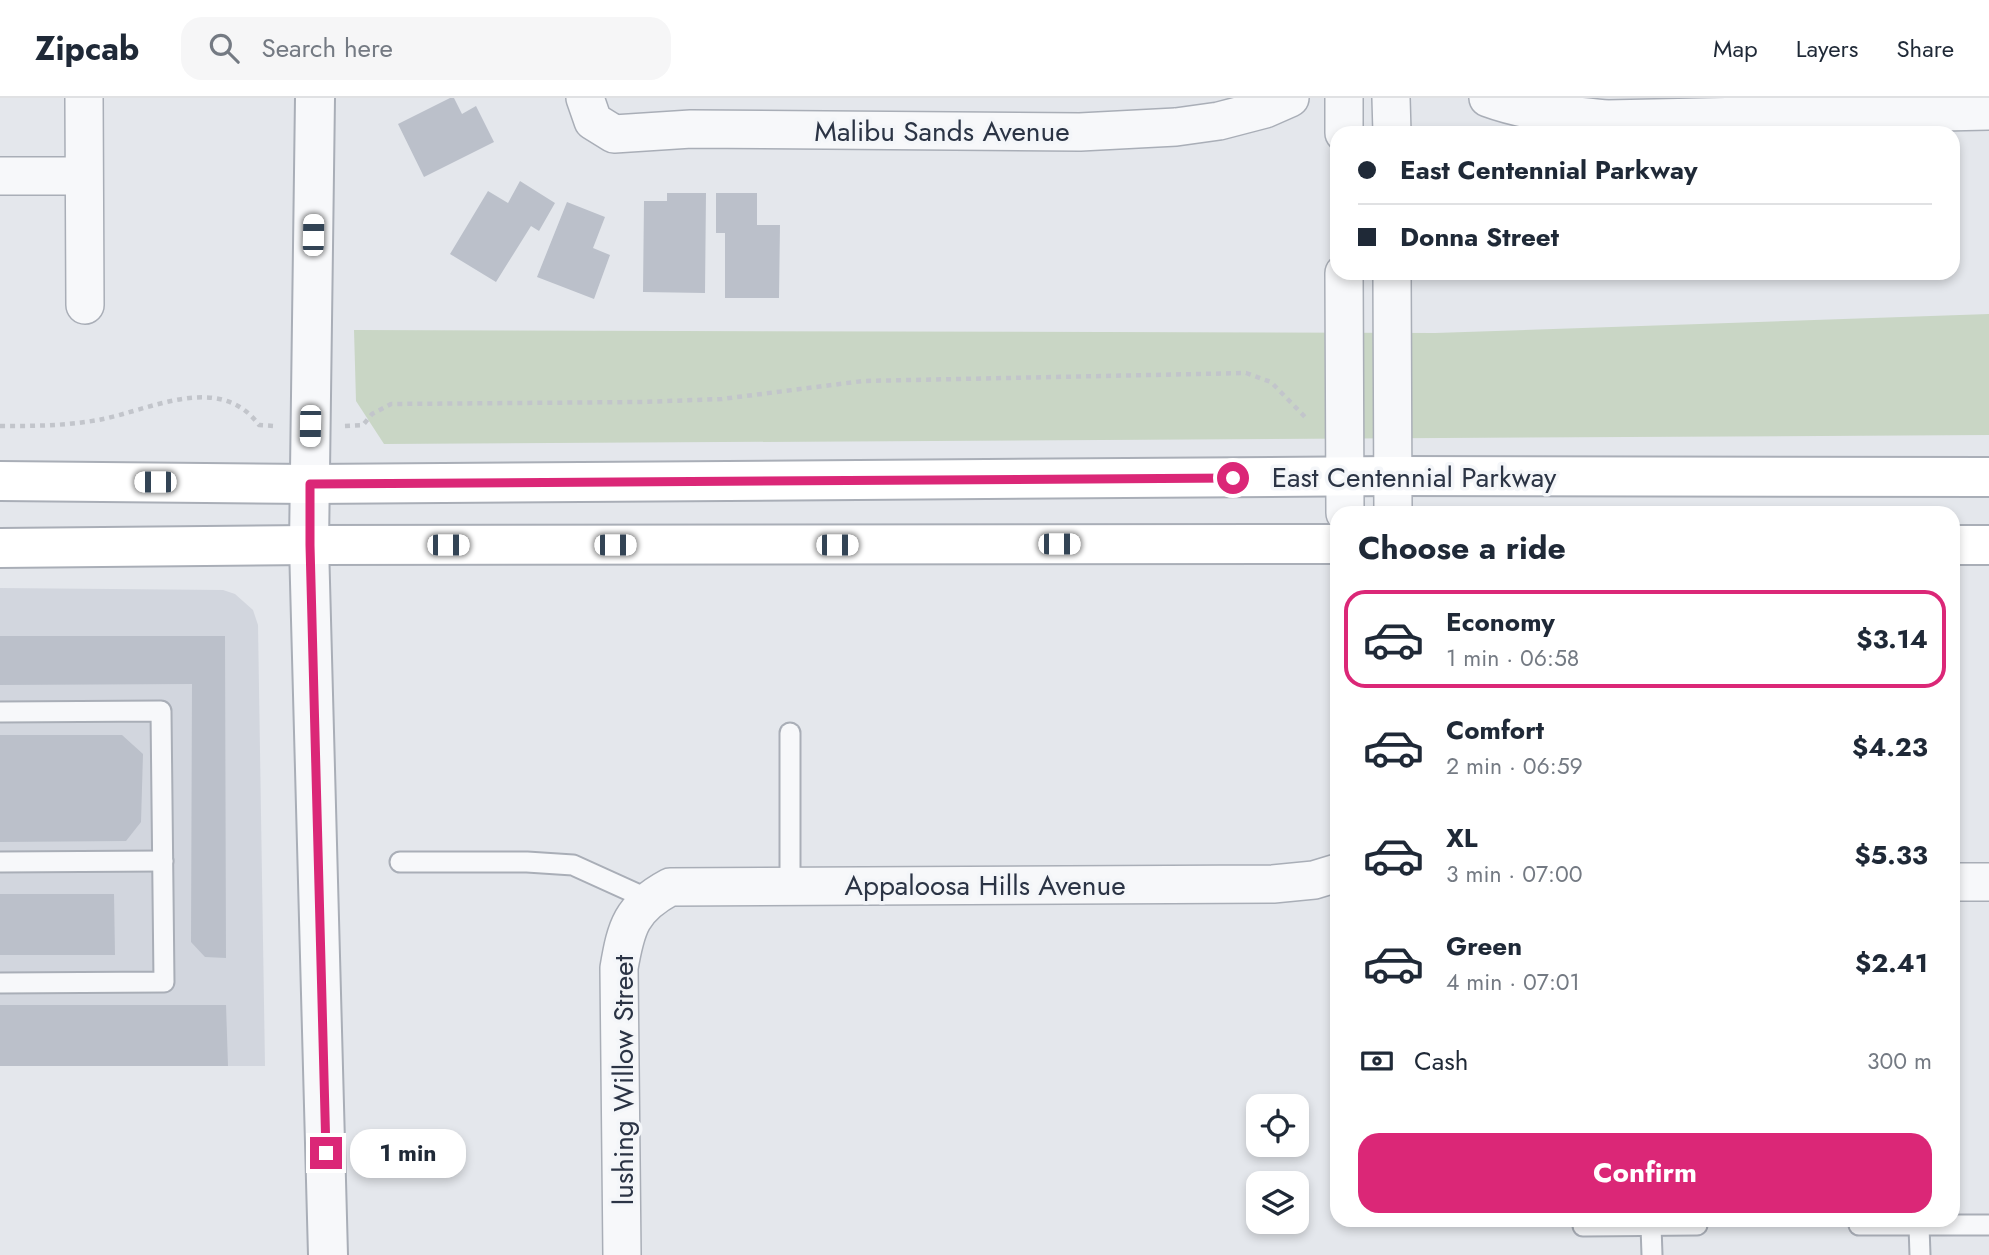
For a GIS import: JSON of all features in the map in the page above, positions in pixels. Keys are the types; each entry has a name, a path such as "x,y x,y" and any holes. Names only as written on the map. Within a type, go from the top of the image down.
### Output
{"main road":[{"name":"East Centennial Parkway","path":"0,481 1345,495 1989,477"},
{"path":"0,548 1330,544"},
{"path":"1960,545 1989,545"}],"street":[{"path":"83,98 85,305"},
{"path":"315,98 310,545 328,1255"},
{"name":"Malibu Sands Avenue","path":"589,110 614,134 691,129 1080,132 1176,127 1219,121 1265,109 1290,98"},
{"path":"1343,98 1344,126"},
{"path":"1391,98 1392,126"},
{"path":"1488,98 1509,106 1548,114 1606,119 1989,111"},
{"path":"0,176 83,176"},
{"path":"1344,280 1345,495"},
{"path":"1392,280 1393,494"},
{"name":"Appaloosa Hills Avenue","path":"644,904 670,887 1273,884 1314,880 1330,875"},
{"path":"1960,882 1989,882"},
{"name":"lushing Willow Street","path":"622,1255 619,968 625,934 644,904"}],"lane":[{"path":"0,712 161,711 164,982 0,983"},
{"path":"790,733 790,886"},
{"path":"0,862 163,861"},
{"path":"400,862 527,862 573,865 644,904"},
{"path":"1960,1225 1988,1225"},
{"path":"1651,1227 1652,1255"},
{"path":"1919,1227 1920,1255"}],"path":[{"path":"363,425 372,414 391,404 642,402 722,399 863,380 1246,373 1271,382 1315,427"},
{"path":"0,426 60,425 100,419 175,399 201,396 243,408 259,425"}],"shaded area":[{"path":"0,588 223,590 235,594 253,610 258,625 265,1066 0,1066"}],"green space":[{"path":"1989,314 1989,435 384,444 356,401 354,330 1435,333"}],"building":[{"path":"454,98 462,114 476,106 494,142 424,177 398,124"},
{"path":"520,181 555,203 539,231 531,226 496,282 450,254 488,191 508,203"},
{"path":"667,193 706,193 705,293 643,292 644,201 667,201"},
{"path":"716,193 757,193 757,225 780,225 779,298 725,298 725,233 716,233"},
{"path":"567,202 605,217 593,248 610,255 594,299 537,277"},
{"path":"0,636 225,636 226,958 205,957 191,942 192,684 0,685"},
{"path":"0,735 122,735 143,754 141,822 126,841 0,842"},
{"path":"0,894 114,894 115,955 0,955"},
{"path":"0,1005 226,1005 228,1066 0,1066"}],"route":[{"path":"326,1153 310,484 1233,478"}]}
